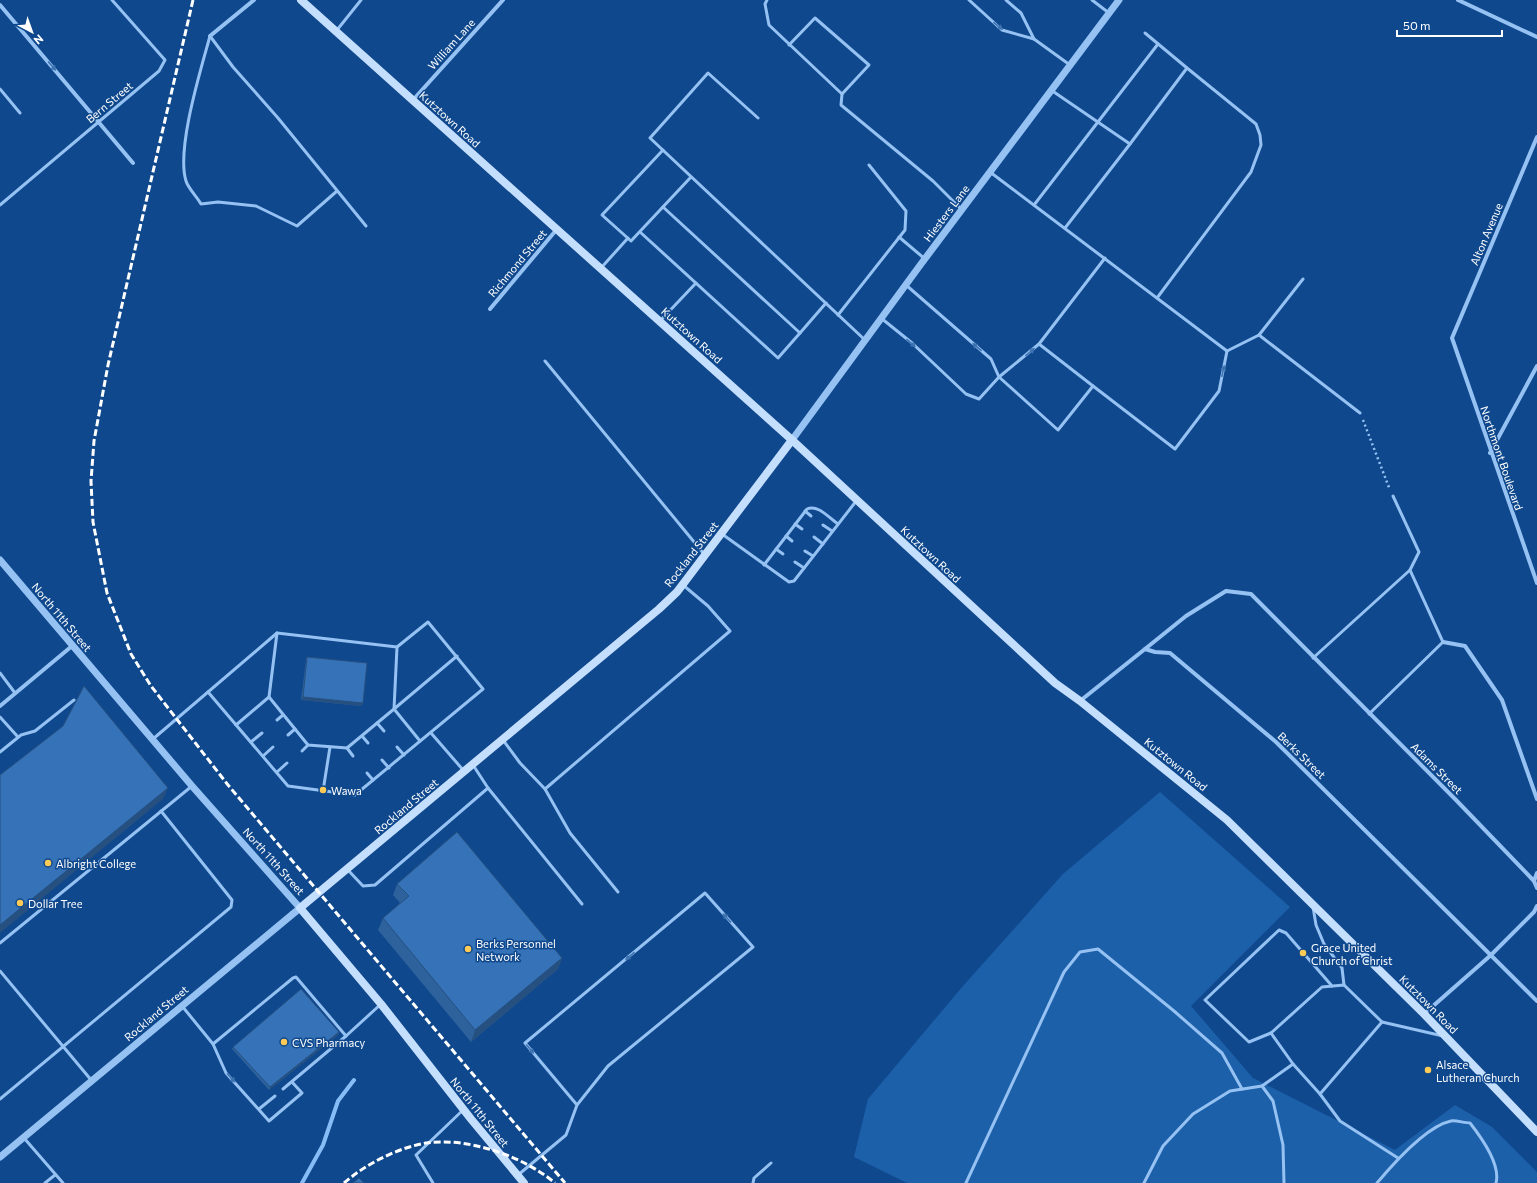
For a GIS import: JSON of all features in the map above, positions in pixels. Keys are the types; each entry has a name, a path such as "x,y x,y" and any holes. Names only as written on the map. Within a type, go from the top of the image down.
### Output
{"main road":[{"name":"Kutztown Road","path":"301,0 792,440 1055,683 1080,701 1228,820 1535,1126"},
{"name":"Rockland Street","path":"300,908 659,609 683,585 706,556 792,440"},
{"name":"North 11th Street","path":"300,908 381,1004 524,1183"}],"street":[{"path":"210,36 254,0"},
{"name":"William Lane","path":"413,100 503,0"},
{"name":"Hiesters Lane","path":"792,440 906,284 1119,0"},
{"path":"1458,0 1537,37"},
{"path":"0,4 133,163"},
{"name":"Alton Avenue","path":"1452,338 1537,136"},
{"name":"Richmond Street","path":"490,309 557,229"},
{"name":"Northmont Boulevard","path":"1452,338 1490,453 1537,583"},
{"path":"1490,453 1537,366"},
{"name":"North 11th Street","path":"0,560 192,786 300,908"},
{"name":"Adams Street","path":"1145,649 1186,616 1226,591 1251,594 1534,881 1537,888"},
{"path":"1443,642 1465,646 1502,700 1537,799"},
{"path":"0,706 72,646"},
{"path":"1080,701 1145,649"},
{"name":"Berks Street","path":"1145,649 1155,652 1170,653 1276,742 1491,955"},
{"path":"1534,881 1537,873"},
{"path":"1424,1014 1491,955 1534,912 1537,906"},
{"name":"Rockland Street","path":"0,1157 300,908"},
{"path":"1491,955 1537,1001"}],"lane":[{"name":"Bern Street","path":"0,205 159,71 165,60 112,0"},
{"path":"336,31 361,0"},
{"path":"767,0 765,4 768,25 842,94"},
{"path":"969,0 1002,30 1034,39 1070,65"},
{"path":"1006,0 1021,13 1034,39"},
{"path":"1092,0 1109,13"},
{"path":"1468,5 1470,0"},
{"path":"789,45 815,18 868,65 842,94 841,105 933,181 962,210"},
{"path":"1145,33 1256,124 1260,135 1261,145 1251,172 1158,298"},
{"path":"210,36 233,68 278,118 366,226"},
{"path":"210,36 192,103 184,158 186,182 201,204 218,202 256,206 297,226 337,191"},
{"path":"1034,205 1158,44"},
{"path":"1064,228 1187,68"},
{"path":"758,118 708,73 650,138 865,340"},
{"path":"0,89 20,113"},
{"path":"1051,90 1130,144"},
{"path":"663,150 602,215 631,241 691,177"},
{"path":"838,315 905,230 906,211 869,165"},
{"path":"990,172 1227,351"},
{"path":"663,207 800,333"},
{"path":"640,232 778,358 826,303"},
{"path":"899,237 925,259"},
{"path":"601,268 628,238"},
{"path":"881,318 912,343 966,394 979,399 999,377 1039,344 1105,258"},
{"path":"1227,351 1259,335 1303,279"},
{"path":"660,321 696,283"},
{"path":"906,284 992,359 999,377 1058,430 1093,386"},
{"path":"1259,335 1360,413"},
{"path":"1039,344 1175,449 1219,392 1227,351"},
{"path":"545,361 706,556"},
{"path":"1313,658 1410,570 1418,552 1393,496"},
{"path":"722,534 789,582 794,581 858,500"},
{"path":"764,565 805,511 811,507 816,508 838,524"},
{"path":"805,511 811,516"},
{"path":"795,524 802,529"},
{"path":"823,525 832,531"},
{"path":"786,536 792,541"},
{"path":"814,537 823,544"},
{"path":"776,549 783,554"},
{"path":"805,550 813,556"},
{"path":"795,562 804,568"},
{"path":"1369,714 1443,642 1410,570"},
{"path":"545,789 730,631 708,606 683,585"},
{"path":"153,739 277,633 397,647 428,622 483,689 355,795 288,786 208,692"},
{"path":"236,725 269,697 277,633"},
{"path":"397,647 394,709 420,741"},
{"path":"302,751 308,746 347,748 457,656"},
{"path":"0,673 15,693"},
{"path":"269,697 308,746"},
{"path":"0,752 21,734 35,731 74,700"},
{"path":"277,720 283,715"},
{"path":"0,717 18,737"},
{"path":"377,723 384,731"},
{"path":"288,735 295,729"},
{"path":"431,732 464,772"},
{"path":"251,742 262,733"},
{"path":"362,736 368,743"},
{"path":"503,740 520,763 545,789 570,833 618,892"},
{"path":"263,756 273,747"},
{"path":"323,791 330,747"},
{"path":"397,747 404,755"},
{"path":"347,748 353,756"},
{"path":"382,760 388,768"},
{"path":"276,772 287,763"},
{"path":"472,765 488,788 582,904"},
{"path":"367,773 373,780"},
{"path":"0,943 192,786"},
{"path":"346,869 363,886 375,885 488,788"},
{"path":"0,1099 231,907 232,900 161,811"},
{"path":"518,1175 566,1135 577,1105 608,1066 753,947 705,894 525,1043 577,1105"},
{"path":"1312,903 1316,925 1342,968 1344,985 1382,1022 1446,1037"},
{"path":"1332,986 1286,933 1279,930 1205,1000 1249,1042 1271,1033 1322,987 1344,985"},
{"path":"966,1183 1064,972 1080,952 1098,949 1174,1011 1222,1053 1242,1089"},
{"path":"0,971 92,1081"},
{"path":"213,1044 293,978 296,978 346,1036"},
{"path":"283,1089 346,1036 381,1004"},
{"path":"181,1006 213,1044 226,1073 269,1120 302,1093 292,1082"},
{"path":"1320,1094 1382,1022"},
{"path":"1271,1033 1293,1064 1320,1094 1340,1121 1398,1158"},
{"path":"1144,1183 1163,1146 1193,1114 1230,1091 1262,1086 1293,1064"},
{"path":"1262,1086 1273,1101 1283,1144 1284,1183"},
{"path":"259,1109 275,1096"},
{"path":"433,1183 416,1155 464,1109"},
{"path":"1377,1183 1398,1158 1432,1130 1452,1121 1470,1123 1486,1143 1500,1183"},
{"path":"24,1138 63,1183"},
{"path":"753,1183 754,1178 770,1163"},
{"path":"45,1183 55,1175"},
{"path":"1496,1183 1498,1176"}],"path":[{"path":"1360,413 1393,496"}],"shaded area":[{"path":"1160,792 1290,907 1191,1006 1253,1078 1395,1150 1455,1105 1492,1127 1537,1172 1537,1183 907,1183 854,1157 868,1099 963,986 1063,874"}],"building":[{"path":"307,657 367,663 363,703 303,697"},
{"name":"Albright College","path":"84,686 168,788 0,925 0,775 63,726"},
{"name":"Berks Personnel Network","path":"457,832 562,958 475,1030 383,918 409,896 397,884"},
{"name":"CVS Pharmacy","path":"301,989 339,1032 270,1087 233,1047"},
{"path":"359,1178 364,1183 353,1183"}],"waterway":[{"path":"302,1183 323,1145 338,1101 354,1080"}],"railway":[{"path":"193,0 108,365 94,441 91,481 93,522 107,593 131,654 151,686 228,785 565,1183"},
{"path":"344,1183 362,1169 393,1153 415,1145 442,1142 477,1146 511,1157 542,1173 555,1183"}],"place":[{"name":"Wawa","path":"323,790"},
{"name":"Albright College","path":"48,863"},
{"name":"Dollar Tree","path":"20,903"},
{"name":"Berks Personnel Network","path":"468,949"},
{"name":"Grace United Church of Christ","path":"1303,953"},
{"name":"CVS Pharmacy","path":"284,1042"},
{"name":"Alsace Lutheran Church","path":"1428,1070"}]}
